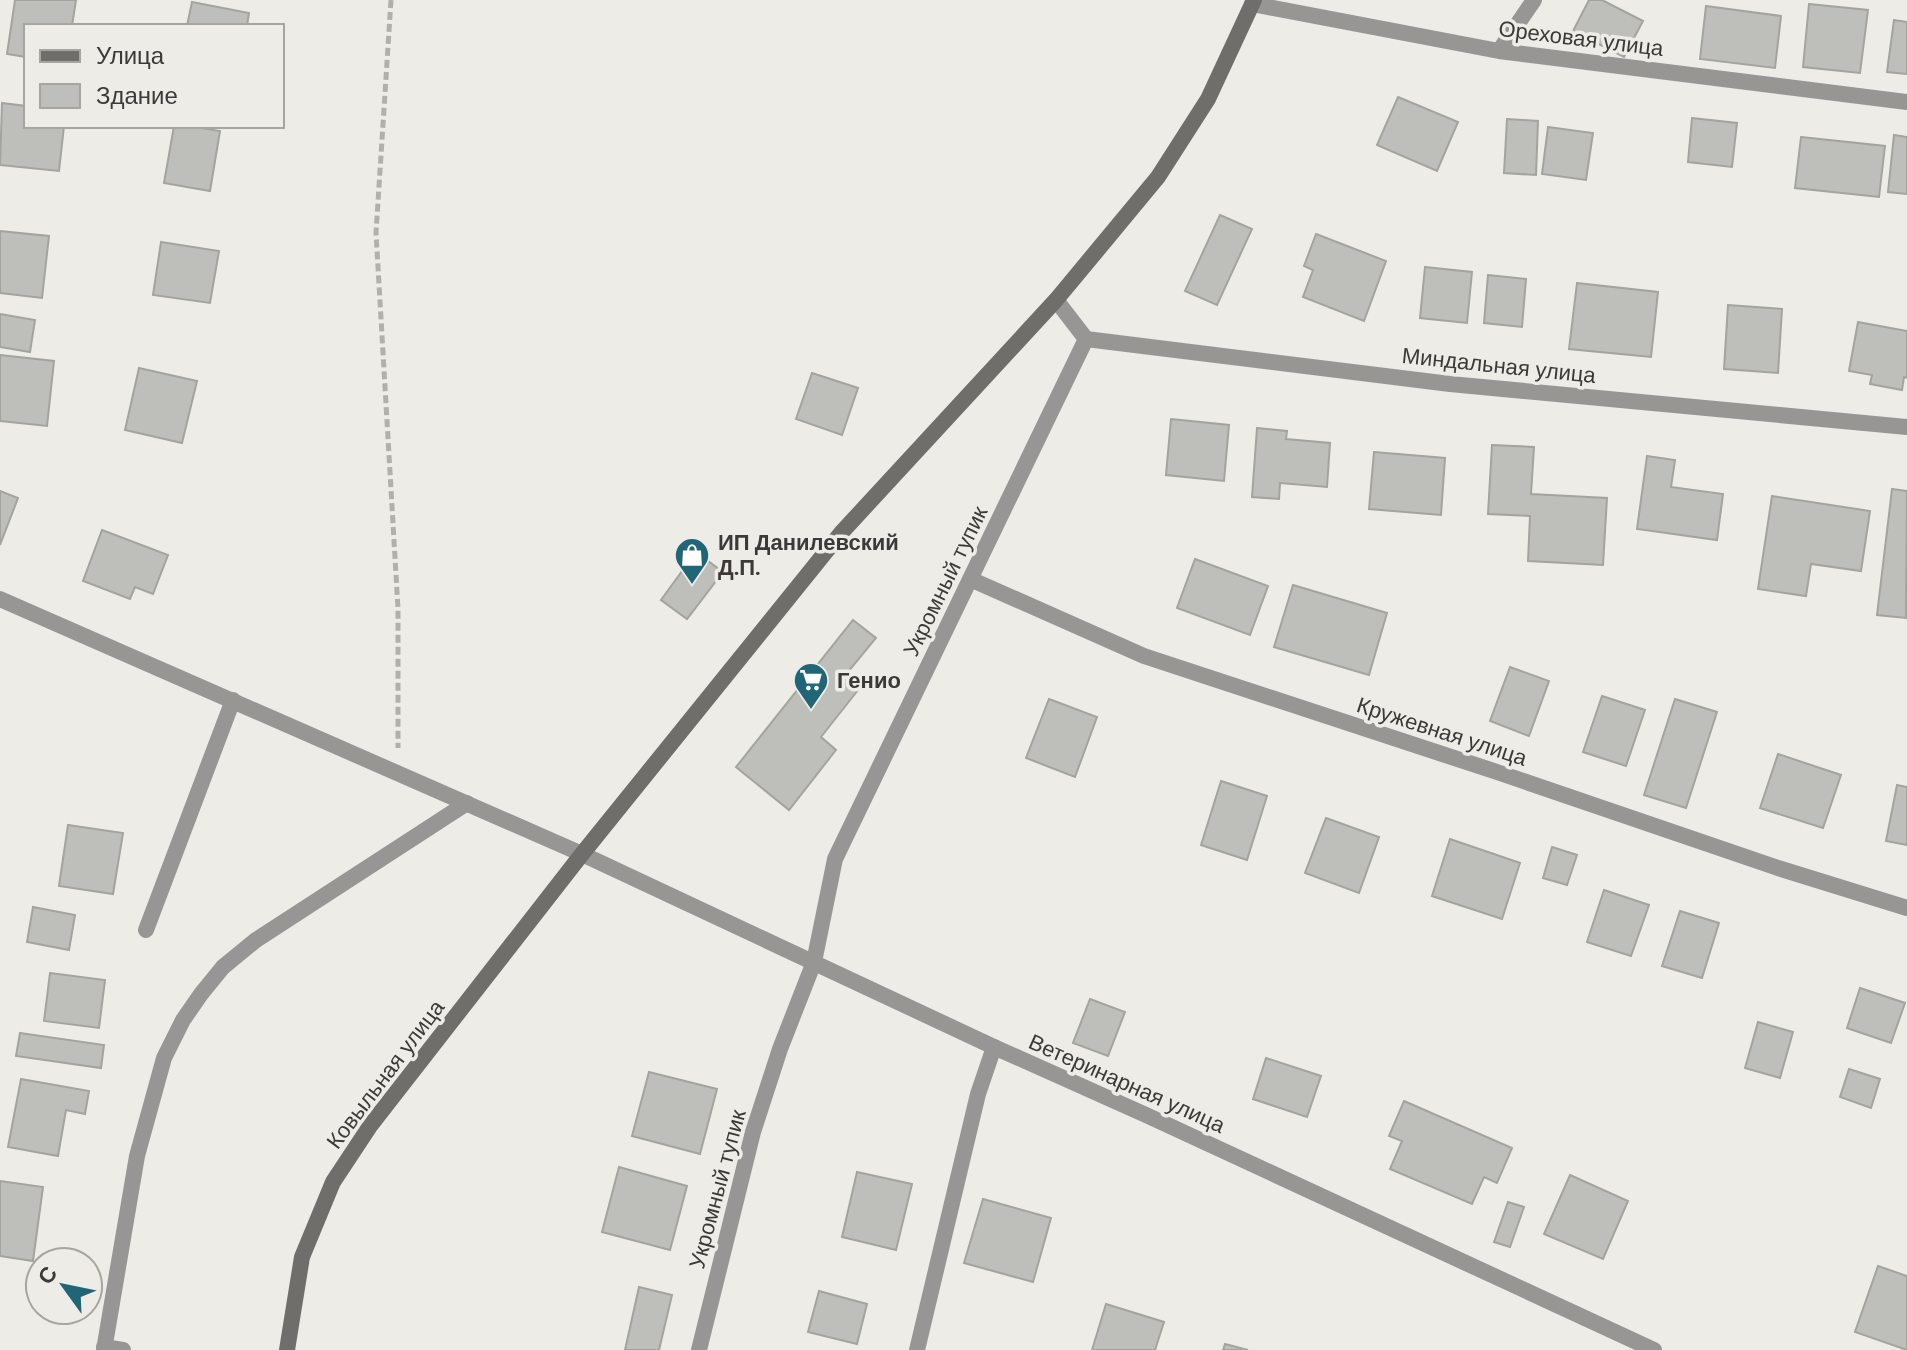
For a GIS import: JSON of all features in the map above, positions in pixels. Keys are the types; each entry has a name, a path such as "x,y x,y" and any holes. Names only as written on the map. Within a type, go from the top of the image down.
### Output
{"street":[{"path":"1499,51 1534,0"},
{"name":"Ореховая улица","path":"1253,2 1499,51 1907,102"},
{"name":"Ковыльная улица","path":"287,1350 302,1257 333,1182 370,1126 582,854 841,533 1056,300 1158,177 1208,99 1253,2"},
{"path":"1056,300 1086,339"},
{"name":"Миндальная улица","path":"1086,339 1450,384 1907,427"},
{"name":"Укромный тупик","path":"699,1350 753,1132 780,1049 814,962 835,859 1086,339"},
{"name":"Кружевная улица","path":"970,579 1144,656 1778,868 1907,908"},
{"name":"Ветеринарная улица","path":"0,599 582,854 1654,1350"},
{"path":"146,930 233,700"},
{"path":"123,1350 104,1348 137,1156 164,1058 183,1020 223,967 256,940 467,803"},
{"path":"917,1350 978,1094 994,1047"}],"path":[{"path":"391,0 376,233 398,609 398,773"}],"building":[{"path":"15,0 76,0 72,24 24,24 24,57 7,54"},
{"path":"1589,0 1602,0 1643,21 1624,57 1573,31"},
{"path":"192,2 249,13 247,24 187,24"},
{"path":"1809,4 1868,10 1860,73 1803,67"},
{"path":"1706,6 1781,16 1775,68 1700,59"},
{"path":"1894,20 1907,22 1907,74 1887,72"},
{"path":"1398,97 1458,122 1437,171 1377,145"},
{"path":"2,103 24,106 24,128 64,128 59,171 0,165"},
{"path":"1692,118 1737,123 1732,167 1688,162"},
{"path":"1507,119 1538,121 1536,175 1504,173"},
{"path":"1548,127 1593,133 1586,180 1542,174"},
{"path":"174,128 220,131 210,191 164,183"},
{"path":"1894,135 1907,137 1907,194 1888,192"},
{"path":"1801,137 1885,146 1879,197 1795,188"},
{"path":"1220,215 1252,229 1217,305 1185,291"},
{"path":"0,231 49,236 42,298 0,293"},
{"path":"1316,234 1386,261 1364,321 1303,297 1313,270 1304,266"},
{"path":"161,242 219,251 210,303 153,295"},
{"path":"1425,267 1472,272 1467,323 1420,318"},
{"path":"1488,275 1526,279 1522,327 1484,323"},
{"path":"1577,283 1658,292 1651,357 1569,349"},
{"path":"1728,305 1782,309 1778,373 1724,369"},
{"path":"0,314 35,320 30,352 0,347"},
{"path":"1858,322 1907,331 1907,378 1904,377 1902,390 1870,384 1872,375 1849,371"},
{"path":"0,355 54,361 47,426 0,421"},
{"path":"139,368 197,381 182,443 125,430"},
{"path":"812,373 858,388 842,435 796,419"},
{"path":"1171,419 1229,425 1224,481 1166,475"},
{"path":"1257,428 1287,431 1286,439 1330,443 1327,487 1280,483 1279,499 1252,497"},
{"path":"1492,445 1534,447 1531,494 1607,498 1603,565 1528,561 1530,516 1488,514"},
{"path":"1374,452 1445,458 1441,515 1369,509"},
{"path":"1647,456 1675,460 1671,487 1723,494 1717,540 1637,529"},
{"path":"1892,489 1907,491 1906,618 1877,615"},
{"path":"0,491 18,498 0,545"},
{"path":"1772,496 1870,511 1861,571 1811,564 1806,596 1758,589"},
{"path":"102,530 168,555 153,594 135,587 130,599 83,581"},
{"name":"ИП Данилевский Д.П.","path":"696,552 723,572 687,619 661,600"},
{"path":"1195,559 1268,586 1250,635 1177,608"},
{"path":"1293,585 1387,613 1369,675 1274,647"},
{"name":"Генио","path":"853,620 876,638 847,673 862,685 821,737 836,750 789,810 736,767"},
{"path":"1510,667 1549,681 1529,736 1490,721"},
{"path":"1602,696 1645,710 1626,766 1583,752"},
{"path":"1049,699 1097,717 1075,777 1026,758"},
{"path":"1675,699 1717,712 1686,808 1644,795"},
{"path":"1778,754 1841,775 1823,828 1760,808"},
{"path":"1221,781 1267,796 1247,860 1201,845"},
{"path":"1897,785 1907,787 1907,845 1886,841"},
{"path":"1326,818 1379,837 1359,893 1305,873"},
{"path":"68,825 123,833 113,894 59,886"},
{"path":"1450,839 1520,863 1502,919 1432,896"},
{"path":"1552,847 1577,855 1567,885 1543,878"},
{"path":"1604,890 1649,905 1631,956 1587,942"},
{"path":"33,907 75,915 69,950 27,942"},
{"path":"1680,911 1719,923 1702,978 1662,966"},
{"path":"50,973 105,980 99,1028 44,1021"},
{"path":"1860,988 1905,1003 1891,1043 1847,1028"},
{"path":"1090,999 1125,1012 1108,1056 1073,1043"},
{"path":"1758,1022 1793,1032 1780,1078 1745,1068"},
{"path":"20,1033 104,1045 101,1068 16,1056"},
{"path":"1266,1058 1321,1076 1307,1117 1253,1099"},
{"path":"1849,1069 1880,1079 1871,1108 1840,1097"},
{"path":"649,1072 717,1089 700,1154 632,1136"},
{"path":"21,1079 89,1091 85,1114 66,1110 58,1156 8,1147"},
{"path":"1404,1101 1512,1148 1497,1183 1484,1177 1472,1204 1390,1169 1402,1141 1389,1136"},
{"path":"619,1167 687,1186 670,1250 602,1232"},
{"path":"857,1172 912,1184 896,1250 842,1237"},
{"path":"1570,1175 1628,1201 1603,1259 1544,1234"},
{"path":"0,1181 43,1187 35,1246 24,1246 24,1260 0,1256"},
{"path":"983,1199 1051,1218 1033,1282 964,1263"},
{"path":"1508,1202 1524,1207 1510,1247 1494,1242"},
{"path":"1878,1266 1907,1276 1907,1350 1855,1332"},
{"path":"639,1287 672,1295 659,1350 625,1350"},
{"path":"819,1291 867,1304 857,1344 808,1332"},
{"path":"1106,1304 1164,1322 1155,1350 1092,1350"},
{"path":"1225,1344 1248,1350 1223,1350"}],"place":[{"name":"ИП Данилевский Д.П.","path":"692,586"},
{"name":"Генио","path":"811,711"}]}
